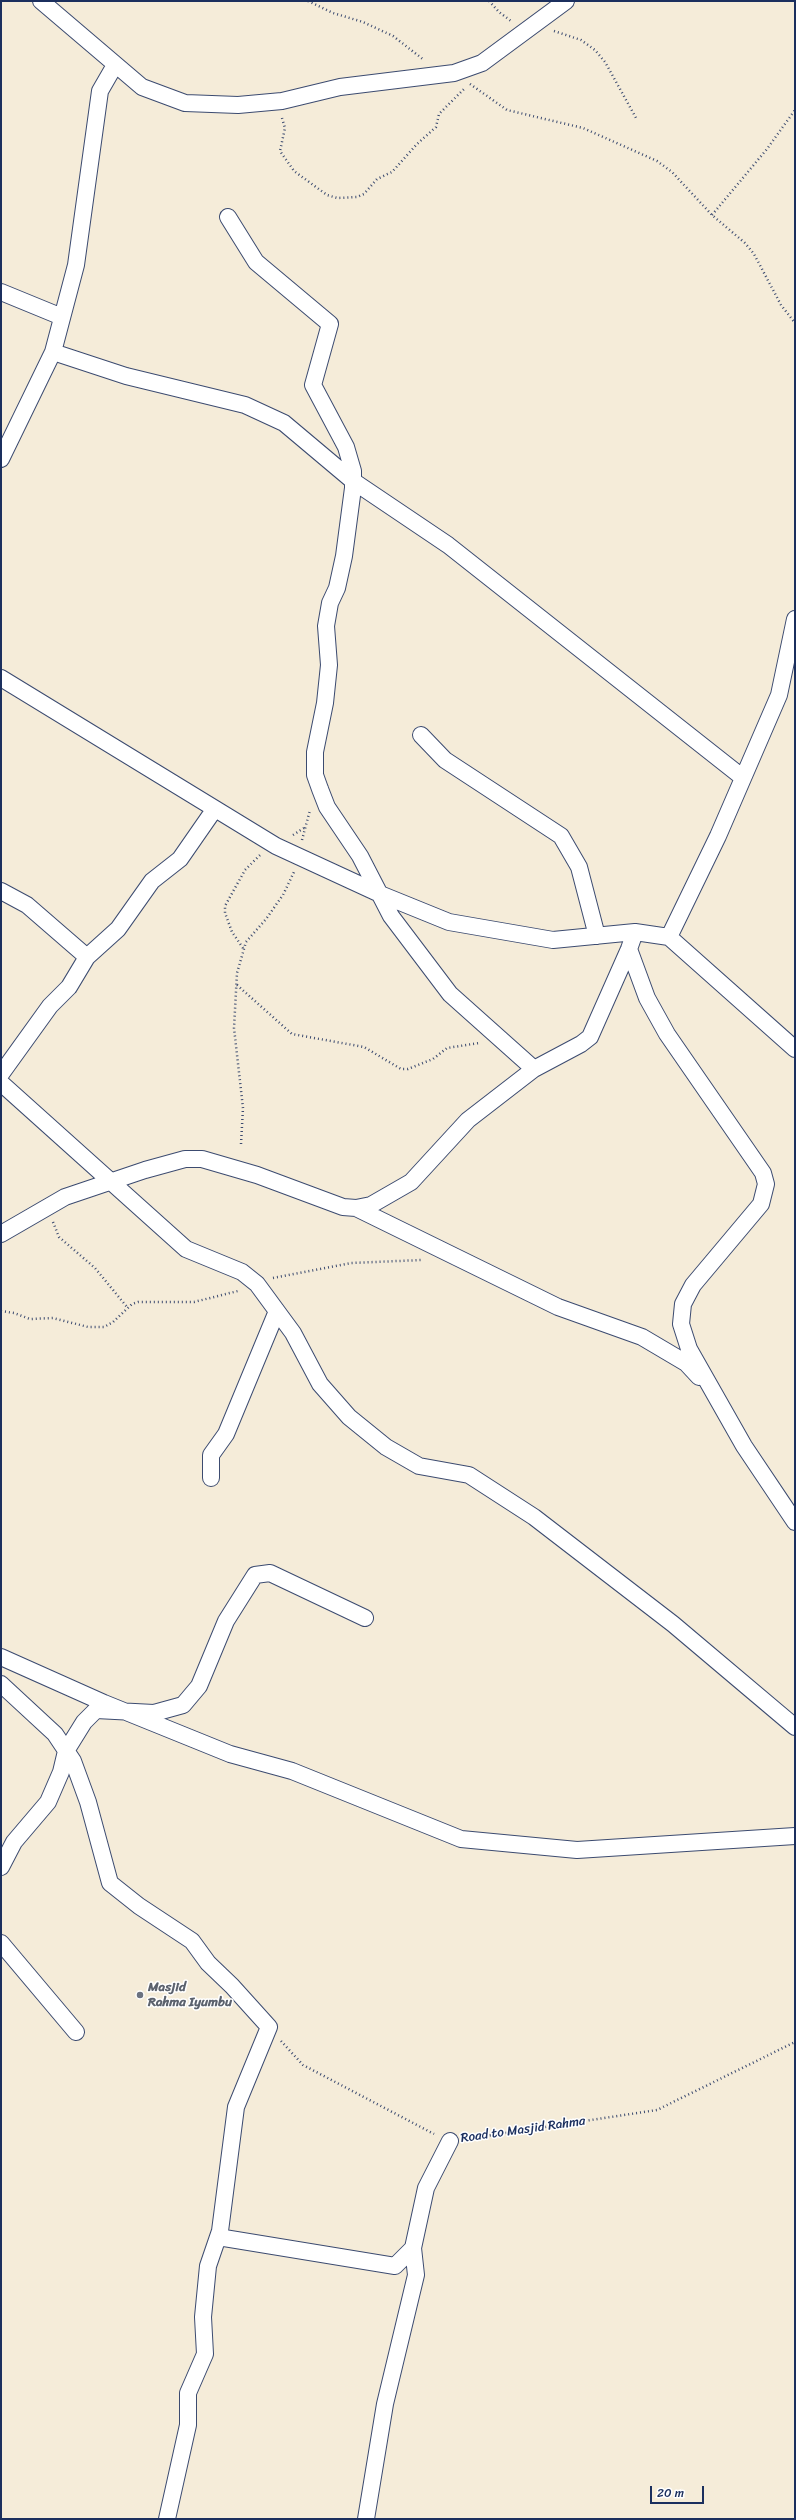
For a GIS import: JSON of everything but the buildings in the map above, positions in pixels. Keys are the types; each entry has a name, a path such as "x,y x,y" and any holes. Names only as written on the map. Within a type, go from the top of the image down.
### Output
{"street":[{"path":"41,1 142,87 185,103 238,105 276,102 340,87 454,73 482,63 566,1"},
{"path":"1,459 53,352 76,265 100,91 115,65"},
{"path":"228,217 256,262 330,324 313,385 346,447 353,470 353,481 344,556 337,588 330,603 326,626 329,665 326,703 315,752 318,783 328,807 360,856 391,916 450,994 534,1069"},
{"path":"1,292 62,317"},
{"path":"53,352 126,376 246,405 284,422 353,481 448,545 742,777"},
{"path":"668,937 718,836 742,777 779,695 795,619"},
{"path":"1,678 214,810 276,846 380,894 450,922 553,940 635,932 668,937 795,1049"},
{"path":"421,735 445,760 561,836 579,867 597,936"},
{"path":"1,1074 50,1006 69,986 87,957 118,929 152,881 180,859 214,810"},
{"path":"1,891 27,905 87,957"},
{"path":"1,1234 47,1206 65,1197 110,1181 185,1159 202,1159 257,1175 342,1207 356,1208 370,1205 411,1182 468,1120 534,1069 581,1044 590,1037 635,932"},
{"path":"629,949 646,998 667,1034 763,1173 766,1184 761,1204 693,1285 683,1304 681,1324 689,1349 748,1452 795,1522"},
{"path":"1,1083 186,1249 242,1272 257,1284 293,1333 320,1384 349,1417 386,1447 419,1466 468,1475 534,1517 673,1624 795,1727"},
{"path":"356,1208 558,1307 642,1337 686,1363 713,1391"},
{"path":"211,1478 211,1456 226,1434 277,1311"},
{"path":"1,1867 14,1842 48,1802 61,1772 66,1751 84,1722 96,1710 154,1713 183,1704 199,1686 226,1621 255,1575 270,1573 365,1618"},
{"path":"1,1657 122,1711 230,1754 292,1771 461,1839 577,1850 795,1836"},
{"path":"1,1684 55,1734 73,1761 88,1802 110,1883 139,1906 192,1941 208,1963 232,1986 269,2027 236,2107 218,2237 208,2266 203,2318 205,2354 188,2393 188,2425 167,2519"},
{"path":"1,1943 76,2032"},
{"path":"366,2519 385,2404 416,2275 413,2248 426,2188 450,2141"},
{"path":"218,2237 395,2266 413,2248"}],"path":[{"path":"308,1 333,13 363,22 393,36 428,63"},
{"path":"489,1 499,12 514,22 581,40 595,50 605,62 636,118"},
{"path":"454,73 507,110 583,128 657,161 672,172 712,215 746,243 754,254 781,305 795,323"},
{"path":"276,102 285,128 280,151 294,171 327,195 337,198 357,197 364,194 377,179 392,172 417,144 436,128 439,114 469,84"},
{"path":"712,215 767,150 795,110"},
{"path":"241,1144 243,1108 234,1028 237,985 243,949 283,895 295,869 304,828 318,783"},
{"path":"243,949 232,932 225,913 225,906 245,870 258,856 304,828"},
{"path":"237,985 292,1034 364,1047 401,1069 408,1069 432,1058 447,1048 463,1044 504,1041"},
{"path":"47,1206 60,1237 69,1247 95,1268 127,1308"},
{"path":"1,1311 14,1313 30,1319 53,1318 88,1327 104,1327 113,1322 127,1308 138,1302 194,1302 295,1272 351,1263 424,1260"},
{"name":"Road to Masjid Rahma","path":"269,2027 303,2065 418,2127 450,2141 657,2110 795,2042"}],"place":[{"name":"Masjid Rahma Iyumbu","path":"140,1995"}]}
